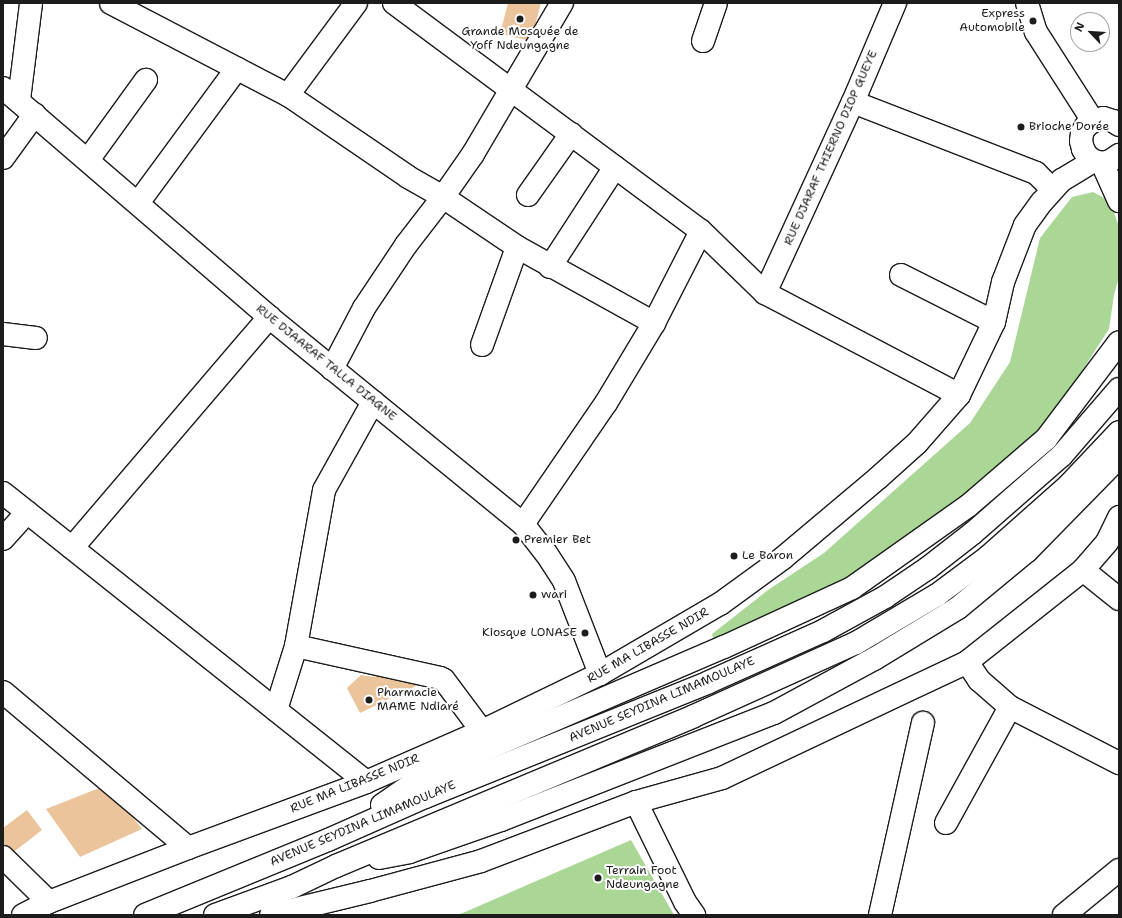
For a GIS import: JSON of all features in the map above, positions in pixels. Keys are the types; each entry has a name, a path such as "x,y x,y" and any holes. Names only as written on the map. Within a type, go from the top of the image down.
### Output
{"main road":[{"path":"3,158 19,101 31,3"},
{"path":"111,3 288,95 408,177 444,197 517,247 654,323"},
{"path":"288,95 356,3"},
{"path":"394,3 701,231 765,293 959,395"},
{"path":"332,369 364,308 406,245 444,197 473,154 562,3"},
{"path":"703,41 716,3"},
{"name":"RUE DJARAF THIERNO DIOP GUEYE","path":"765,293 853,102 895,3"},
{"path":"1027,3 1036,32 1111,122 1084,130 1081,141 1087,156 1105,160 1119,201"},
{"path":"138,203 237,68"},
{"path":"88,160 146,80"},
{"name":"RUE DJAARAF TALLA DIAGNE","path":"19,101 269,317 523,524 546,553 564,581 600,674"},
{"path":"853,102 1036,173 1052,189"},
{"path":"528,195 571,134"},
{"name":"RUE MA LIBASSE NDIR","path":"23,915 49,902 188,848 366,782 482,731 600,674 720,604 783,558 917,443 959,395 994,322 1003,282 1025,226 1052,189 1062,180 1105,160"},
{"path":"550,266 615,167"},
{"path":"523,524 606,403 654,323 701,231"},
{"path":"482,345 517,247"},
{"path":"901,276 994,322"},
{"path":"72,548 269,317"},
{"path":"3,334 36,338"},
{"path":"328,840 424,776 724,647 852,588 968,506 1046,438 1119,342"},
{"name":"AVENUE SEYDINA LIMAMOULAYE","path":"145,915 328,840 425,797 709,682 823,631 885,597 928,568 973,533 1062,455 1119,389"},
{"path":"276,710 296,646 324,490 373,402"},
{"path":"215,915 292,887 336,866 694,716 856,643 937,594 988,557 1068,486 1119,432"},
{"path":"336,866 409,852 531,808 774,713 874,659 958,608 1027,551 1119,457"},
{"path":"3,493 366,782"},
{"path":"3,539 27,512"},
{"path":"271,915 370,891 481,861 636,802 722,778 967,662 1083,570 1107,542 1119,517"},
{"path":"1083,570 1119,599"},
{"path":"296,646 440,678 444,680 482,731"},
{"path":"967,662 978,680 1010,707 1119,763"},
{"path":"3,692 188,848"},
{"path":"946,823 1010,707"},
{"path":"880,915 923,723"},
{"path":"636,802 685,902 694,915"},
{"path":"3,857 49,902"},
{"path":"1064,915 1119,870"}],"green space":[{"path":"1093,192 1110,201 1119,227 1119,277 1114,295 1109,329 1046,427 965,498 848,582 715,644 712,634 768,590 824,553 970,423 1010,362 1040,238 1072,197"},
{"name":"Terrain Foot Ndeungagne","path":"631,840 674,915 458,915"}],"building":[{"name":"Grande Mosquée de Yoff Ndeungagne","path":"508,3 541,3 531,41 500,34"},
{"name":"Pharmacie MAME Ndiaré","path":"377,673 420,684 360,713 347,688 361,675 375,677"},
{"path":"107,785 142,829 80,857 46,809"},
{"path":"27,810 42,830 6,858 3,853 3,828"}],"place":[{"name":"Grande Mosquée de Yoff Ndeungagne","path":"520,19"},
{"name":"Express Automobile","path":"1033,21"},
{"name":"Brioche Dorée","path":"1021,127"},
{"name":"Premier Bet","path":"516,540"},
{"name":"Le Baron","path":"734,556"},
{"name":"wari","path":"533,595"},
{"name":"Kiosque LONASE","path":"585,633"},
{"name":"Pharmacie MAME Ndiaré","path":"369,700"},
{"name":"Terrain Foot Ndeungagne","path":"598,878"}]}
